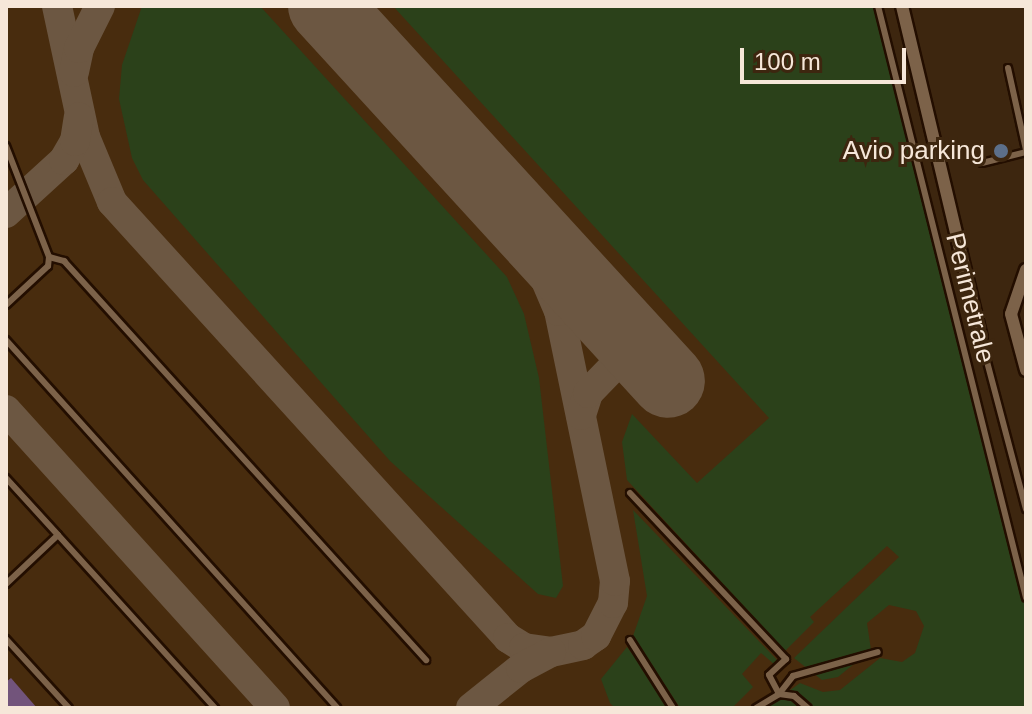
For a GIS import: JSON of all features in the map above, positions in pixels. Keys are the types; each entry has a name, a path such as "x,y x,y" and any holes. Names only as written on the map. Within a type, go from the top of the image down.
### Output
{"street":[{"path":"902,6 981,338"},
{"path":"1026,270 1012,331 1026,370"}],"lane":[{"name":"Perimetrale","path":"878,6 1026,598"},
{"path":"982,163 1026,151 1008,68"},
{"path":"6,146 49,257 48,266 6,305"},
{"path":"49,257 64,261 426,660"},
{"path":"981,338 1026,509"},
{"path":"6,340 337,708"},
{"path":"6,478 215,708"},
{"path":"630,493 786,659 769,675 779,694"},
{"path":"6,584 58,535"},
{"path":"6,639 69,708"},
{"path":"630,640 673,708"},
{"path":"775,670 793,676 878,652"},
{"path":"756,708 779,694 793,676"},
{"path":"779,694 794,696 808,708"}],"shaded area":[{"path":"6,6 883,6 1026,582 1026,708 6,708"}],"green space":[{"path":"142,6 260,6 507,277 524,314 539,378 563,586 556,598 538,594 390,461 143,180 132,158 119,99 122,65"},
{"path":"393,6 883,6 1026,582 1026,708 766,708 800,683 823,692 840,690 880,658 902,662 915,653 924,626 916,611 889,605 867,623 871,650 838,677 822,680 794,658 899,557 887,546 810,617 814,622 785,651 627,480 622,442 632,414 697,483 769,418"},
{"path":"633,510 778,661 775,665 761,653 742,674 753,687 732,708 680,708 633,636 647,596"},
{"path":"627,647 659,689 669,708 615,708 610,703 601,679"}],"building":[{"path":"11,678 37,708 6,708 6,682"}],"taxiway":[{"path":"57,6 85,137 112,202 508,638 524,648 551,652 583,645 596,636 613,603 615,581 559,311 521,222"},
{"path":"74,72 79,48 100,6"},
{"path":"6,213 64,160 75,141 79,117"},
{"path":"581,415 588,393 620,360 623,339 616,325"},
{"path":"6,410 275,708"},
{"path":"471,708 521,668 551,652"}],"runway":[{"path":"325,6 668,381"}],"place":[{"name":"Avio parking","path":"1001,151"}]}
